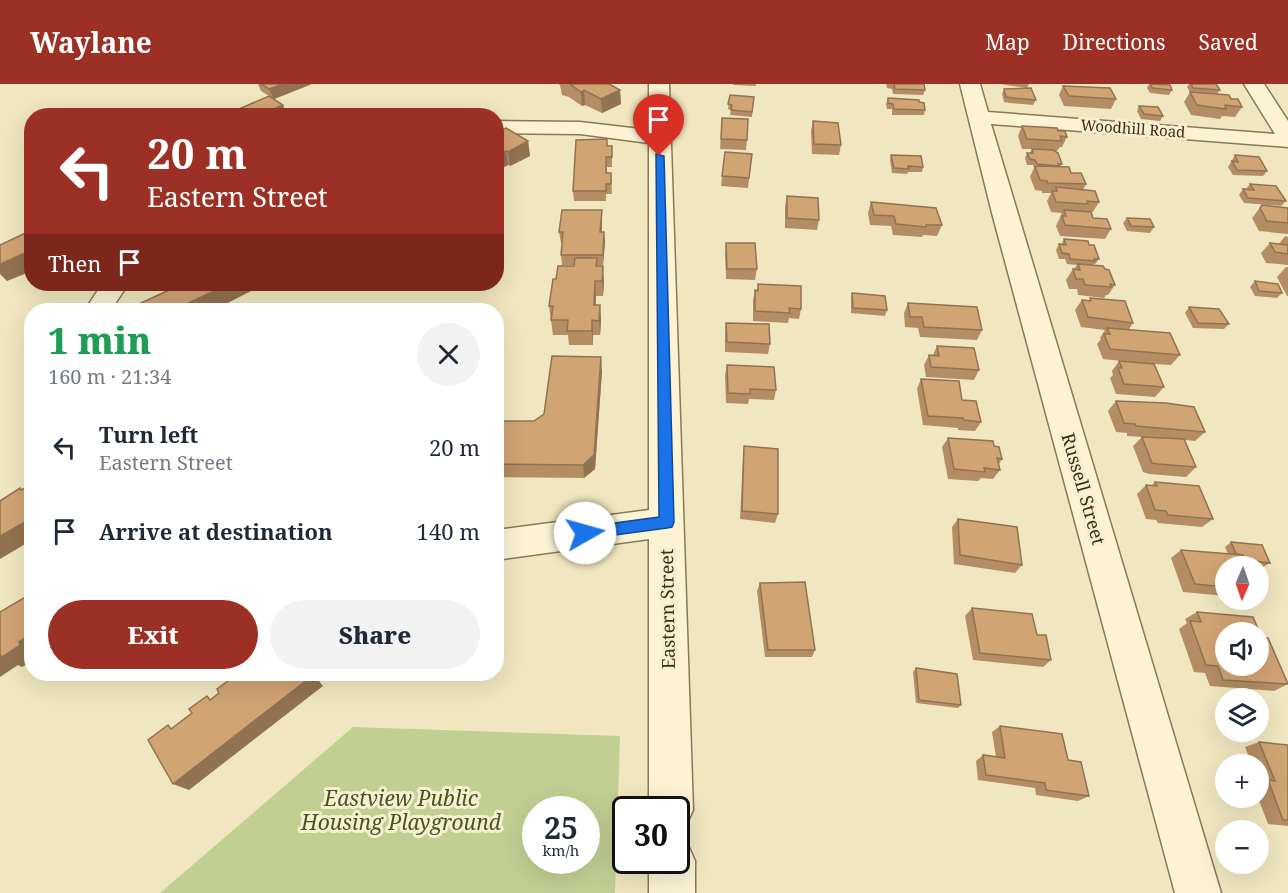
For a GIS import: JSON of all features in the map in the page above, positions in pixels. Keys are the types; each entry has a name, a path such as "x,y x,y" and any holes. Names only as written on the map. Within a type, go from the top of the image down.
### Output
{"street":[{"name":"Eastern Street","path":"659,84 671,796"},
{"name":"Russell Street","path":"970,84 1198,893"},
{"path":"1254,84 1288,139"},
{"name":"Woodhill Road","path":"978,117 1288,139"},
{"path":"504,127 580,128 659,138"},
{"path":"504,544 667,522"},
{"path":"672,874 672,893"}],"green space":[{"name":"Eastview Public Housing Playground","path":"353,727 620,736 618,796 612,796 612,874 616,874 615,893 160,893"}],"building":[{"path":"261,84 283,84 269,89"},
{"path":"570,84 609,84 620,90 601,99 584,90 581,92"},
{"path":"894,84 924,84 925,90 895,89"},
{"path":"1151,84 1170,85 1172,90 1152,88"},
{"path":"1191,84 1216,84 1220,90 1193,88"},
{"path":"1063,86 1110,88 1116,99 1069,96"},
{"path":"1031,88 1036,100 1006,97 1004,89"},
{"path":"1190,92 1229,95 1231,99 1238,99 1242,107 1225,105 1226,109 1197,105"},
{"path":"730,95 754,97 752,112 731,110 732,105 728,104"},
{"path":"269,96 283,105 276,108 241,108"},
{"path":"888,98 919,100 924,103 925,110 894,109 893,104 888,103"},
{"path":"1139,106 1158,107 1163,116 1144,114"},
{"path":"722,118 748,119 747,140 721,139"},
{"path":"813,121 838,123 841,145 814,144"},
{"path":"1022,126 1057,128 1058,131 1065,131 1067,137 1060,136 1062,141 1027,139"},
{"path":"504,129 528,141 508,152 504,152"},
{"path":"607,139 607,146 612,146 612,157 606,157 606,173 611,173 611,184 606,184 606,191 573,191 576,140"},
{"path":"1032,149 1053,150 1058,153 1062,164 1058,164 1059,166 1037,164 1035,160 1030,159 1027,153 1033,153"},
{"path":"725,152 752,154 749,178 722,176"},
{"path":"891,155 921,156 923,167 894,168"},
{"path":"1235,155 1259,157 1267,171 1237,170 1232,161 1238,162"},
{"path":"1035,167 1069,167 1071,173 1081,173 1086,184 1048,183 1040,180"},
{"path":"1250,184 1276,186 1286,201 1248,198 1243,189 1254,190"},
{"path":"1056,187 1095,191 1099,202 1087,201 1088,204 1056,202 1052,191 1057,191"},
{"path":"787,196 818,198 819,220 787,218"},
{"path":"871,202 936,208 942,225 926,225 926,227 896,224 894,216 874,215"},
{"path":"1262,205 1288,208 1288,223 1267,221 1260,208"},
{"path":"562,210 602,210 600,232 604,232 603,255 561,255 563,232 559,232"},
{"path":"1064,210 1091,212 1093,218 1107,219 1111,229 1065,225 1062,216 1066,216"},
{"path":"1127,218 1150,219 1154,227 1131,226"},
{"path":"24,234 24,254 0,264 0,245"},
{"path":"1064,239 1088,241 1089,245 1094,245 1099,259 1094,259 1095,261 1070,259 1069,254 1062,253 1059,244 1066,245"},
{"path":"726,243 755,243 757,269 727,269"},
{"path":"1270,243 1288,245 1288,254 1275,252"},
{"path":"575,258 597,258 596,266 603,266 602,281 595,281 594,305 600,305 599,321 592,320 592,331 567,331 568,320 551,320 553,306 549,306 553,279 556,279 558,266 574,266"},
{"path":"1078,264 1103,266 1109,270 1115,285 1110,284 1111,287 1085,285 1083,279 1076,279 1073,269 1080,270"},
{"path":"1255,281 1278,284 1282,293 1259,291"},
{"path":"758,284 801,286 801,309 789,308 790,313 755,311 755,290 758,291"},
{"path":"167,291 214,291 189,303 141,303"},
{"path":"852,293 885,296 887,310 853,308"},
{"path":"1090,298 1125,301 1133,323 1088,317 1082,300 1091,301"},
{"path":"908,303 977,307 982,330 924,327 922,317 910,317"},
{"path":"1189,307 1219,309 1229,324 1198,323"},
{"path":"726,323 769,324 770,344 727,342"},
{"path":"1107,328 1170,333 1180,355 1110,349 1104,334 1110,334"},
{"path":"937,346 974,348 979,370 931,367 929,355 939,356"},
{"path":"552,356 601,357 594,455 583,465 504,464 504,421 534,421 544,414"},
{"path":"1119,361 1154,364 1164,387 1124,384 1118,368 1122,368"},
{"path":"727,365 774,367 776,390 750,389 750,394 728,393"},
{"path":"921,379 959,381 962,400 976,401 981,422 963,418 928,416"},
{"path":"1116,401 1166,403 1194,407 1205,432 1124,423"},
{"path":"1142,437 1184,439 1196,467 1152,463"},
{"path":"948,438 993,441 994,446 999,447 1002,459 997,458 1000,470 984,468 985,472 954,469"},
{"path":"744,446 778,449 778,514 742,511"},
{"path":"1155,482 1199,486 1213,519 1168,515 1166,511 1155,510 1146,485 1157,486"},
{"path":"20,488 21,490 24,489 24,522 0,536 0,501"},
{"path":"958,519 1017,527 1022,565 960,555"},
{"path":"1231,542 1262,545 1267,556 1243,556 1236,554"},
{"path":"1181,550 1243,555 1215,556 1215,586 1195,584"},
{"path":"805,582 815,650 768,650 760,583"},
{"path":"24,598 24,638 19,642 20,645 2,657 0,654 0,612"},
{"path":"972,608 1032,614 1037,635 1046,635 1051,660 980,653"},
{"path":"1197,612 1253,617 1255,622 1215,622 1215,666 1206,665 1190,621 1201,622"},
{"path":"1269,640 1288,684 1223,680 1222,676 1269,676"},
{"path":"916,668 957,674 961,705 919,700"},
{"path":"228,681 306,681 173,784 148,740 168,725 171,729 192,713 189,709 207,696 210,700 219,693 217,689"},
{"path":"1000,726 1062,734 1068,760 1081,762 1089,796 1046,790 1045,783 986,775 983,755 1005,758"},
{"path":"1259,742 1288,745 1288,820 1283,820 1269,783 1269,780 1275,781 1269,766 1269,754 1264,754"}],"route":[{"path":"585,533 667,522 659,156"}]}
